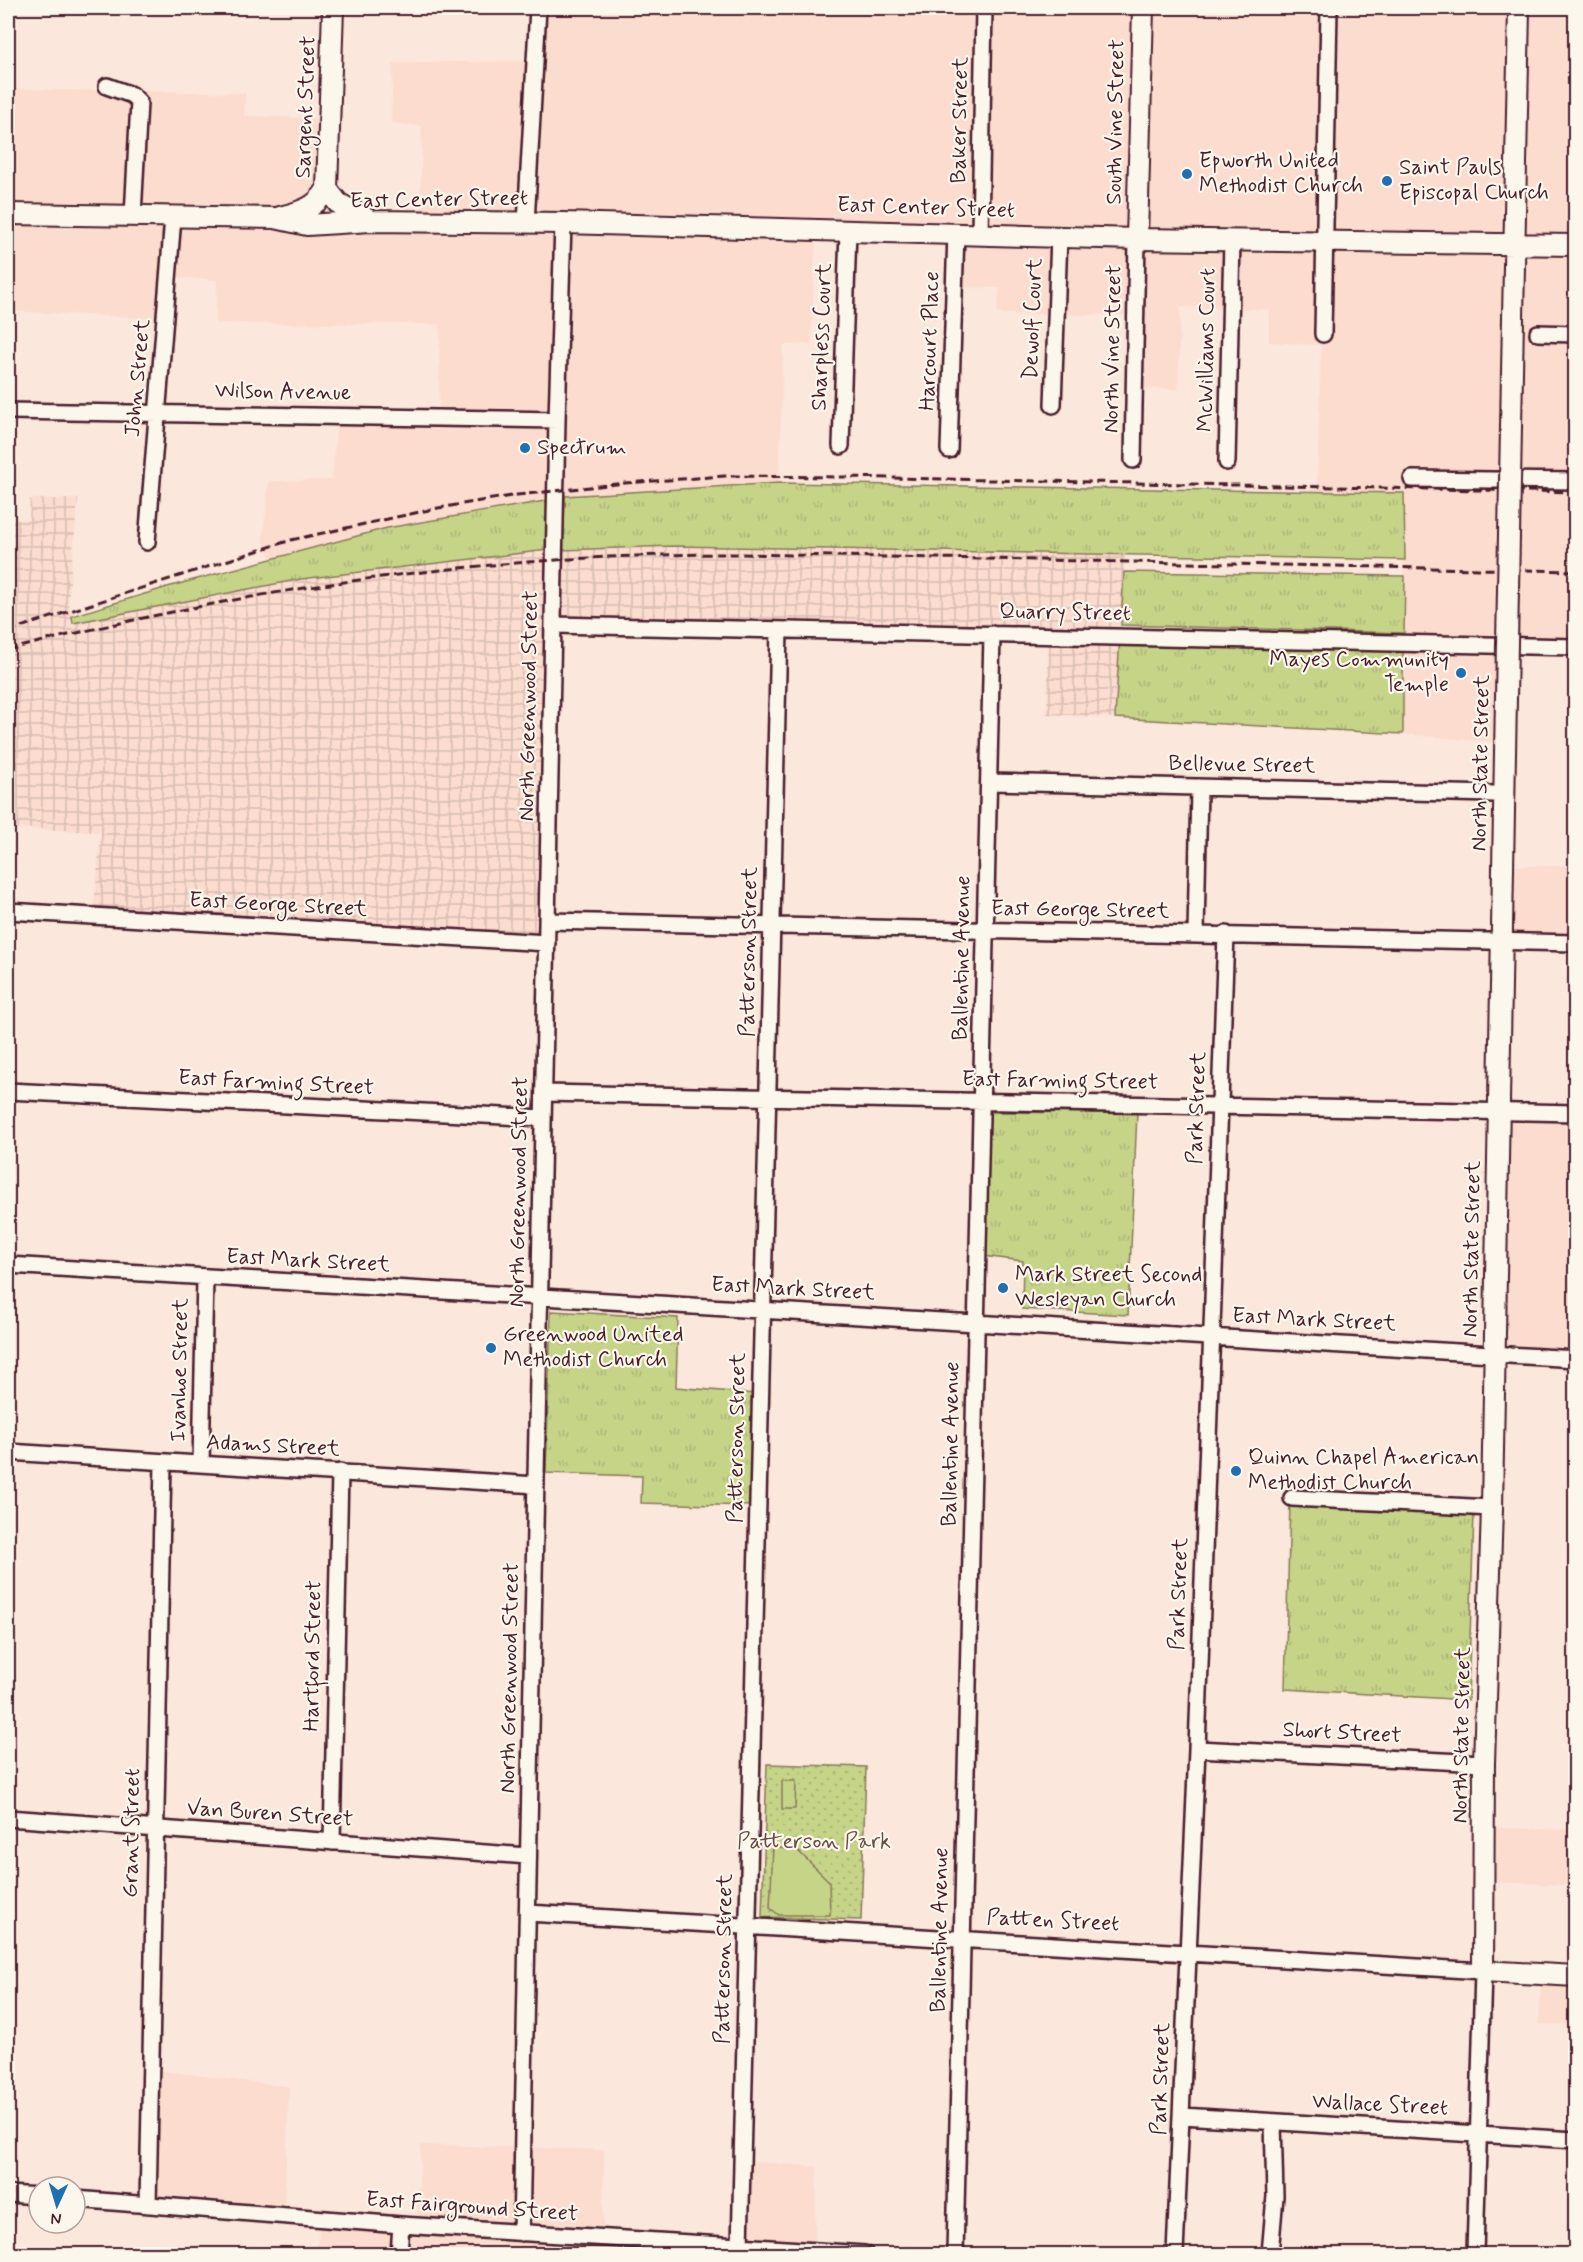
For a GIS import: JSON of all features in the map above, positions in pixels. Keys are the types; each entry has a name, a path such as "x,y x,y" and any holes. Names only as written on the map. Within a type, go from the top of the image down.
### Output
{"main road":[{"name":"Sargent Street","path":"333,8 327,189 338,203 371,221"},
{"name":"South Vine Street","path":"1137,238 1143,8"},
{"name":"North State Street","path":"1483,1971 1484,1763 1492,1508 1519,8"},
{"name":"East Center Street","path":"275,218 305,211 320,202 327,189"},
{"name":"East Center Street","path":"8,214 275,218 307,225 371,221 563,223 1137,238 1575,245"},
{"name":"Patten Street","path":"1483,1971 1575,1976"}],"street":[{"path":"526,223 538,8"},
{"name":"Baker Street","path":"980,234 984,8"},
{"path":"1323,334 1329,8"},
{"path":"107,86 132,95 140,102 133,216"},
{"name":"John Street","path":"147,542 173,217"},
{"name":"North Greenwood Street","path":"521,2233 557,420 563,223"},
{"name":"Sharpless Court","path":"841,446 848,230"},
{"name":"Harcourt Place","path":"949,450 956,233"},
{"name":"Dewolf Court","path":"1053,405 1059,236"},
{"name":"North Vine Street","path":"1133,460 1137,238"},
{"name":"McWilliams Court","path":"1227,462 1232,240"},
{"path":"1538,333 1575,334"},
{"name":"Wilson Avenue","path":"8,411 557,420"},
{"path":"1412,479 1575,481"},
{"name":"Quarry Street","path":"553,625 1575,647"},
{"name":"Patterson Street","path":"740,2247 779,630"},
{"name":"Ballentine Avenue","path":"955,2254 992,634"},
{"name":"Bellevue Street","path":"988,782 1494,794"},
{"path":"1196,934 1199,787"},
{"name":"East George Street","path":"8,911 547,943"},
{"name":"East George Street","path":"547,921 1575,943"},
{"name":"Park Street","path":"1175,2254 1197,1749 1226,934"},
{"name":"East Farming Street","path":"8,1091 543,1118"},
{"name":"East Farming Street","path":"544,1093 1575,1113"},
{"name":"East Mark Street","path":"8,1265 1575,1359"},
{"name":"Ivanhoe Street","path":"201,1464 205,1278"},
{"name":"Adams Street","path":"8,1452 536,1485"},
{"name":"Grant Street","path":"148,2205 154,1828 164,1462"},
{"name":"Hartford Street","path":"332,1842 340,1472"},
{"path":"1292,1498 1492,1508"},
{"name":"Short Street","path":"1197,1749 1484,1763"},
{"name":"Van Buren Street","path":"8,1818 528,1856"},
{"name":"Patten Street","path":"528,1913 1483,1971"},
{"name":"North State Street","path":"1475,2254 1483,1971"},
{"name":"Wallace Street","path":"1182,2116 1575,2140"},
{"path":"1270,2254 1275,2196 1273,2122"},
{"path":"8,2194 27,2195"},
{"name":"East Fairground Street","path":"87,2200 401,2225 866,2254"},
{"path":"399,2254 401,2225"}],"shaded area":[{"path":"538,8 1575,8 1575,644 1507,643 1505,743 1403,734 1404,493 1317,492 1321,345 1269,342 1269,309 1180,307 1178,389 1133,388 1136,315 997,314 1000,288 952,287 954,229 816,226 811,344 783,345 779,483 565,496 387,528 271,559 263,539 269,481 332,480 337,418 439,422 440,324 216,323 217,280 174,277 172,319 8,311 8,89 245,93 244,116 332,119 325,216 420,218 422,126 391,123 393,63 535,61"},
{"path":"30,499 78,499 68,602 74,623 301,579 533,551 673,546 1125,554 1115,718 1047,714 1049,629 554,623 547,945 93,918 101,832 8,828 8,519 29,520"},
{"path":"1503,866 1575,866 1575,942 1501,942"},
{"path":"1497,1111 1575,1112 1575,1359 1495,1352"},
{"path":"1483,1828 1575,1830 1575,1885 1484,1882"},
{"path":"1542,1973 1575,1976 1575,2024 1539,2024"},
{"path":"149,2069 289,2087 284,2216 149,2205"},
{"path":"421,2145 604,2150 603,2235 742,2245 744,2161 817,2167 814,2254 317,2254 320,2215 417,2224"}],"green space":[{"path":"779,483 1404,493 1405,560 673,546 563,550 565,496"},
{"path":"551,500 548,550 301,579 73,623 72,616 171,586 387,528"},
{"path":"1124,572 1405,576 1404,633 1121,625"},
{"path":"1120,636 1403,646 1403,734 1115,718"},
{"path":"985,1112 1137,1113 1128,1315 1022,1309 1023,1261 983,1256"},
{"path":"551,1311 678,1318 676,1387 755,1394 753,1506 641,1503 642,1476 546,1473"},
{"path":"1290,1502 1474,1513 1468,1700 1285,1689"},
{"name":"Patterson Park","path":"767,1764 866,1767 861,1920 762,1917"},
{"path":"782,1781 796,1781 795,1809 782,1809"},
{"path":"773,1847 798,1851 829,1881 830,1915 779,1915 770,1908"}],"railway":[{"path":"8,631 291,540 438,508 517,495 625,483 725,476 845,477 1576,492"},
{"path":"8,650 190,608 280,592 371,578 554,560 740,554 1576,571"}],"place":[{"name":"Epworth United Methodist Church","path":"1187,174"},
{"name":"Saint Pauls Episcopal Church","path":"1387,181"},
{"name":"Spectrum","path":"525,448"},
{"name":"Mayes Community Temple","path":"1461,673"},
{"name":"Mark Street Second Wesleyan Church","path":"1003,1288"},
{"name":"Greenwood United Methodist Church","path":"491,1348"},
{"name":"Quinn Chapel American Methodist Church","path":"1236,1471"}]}
